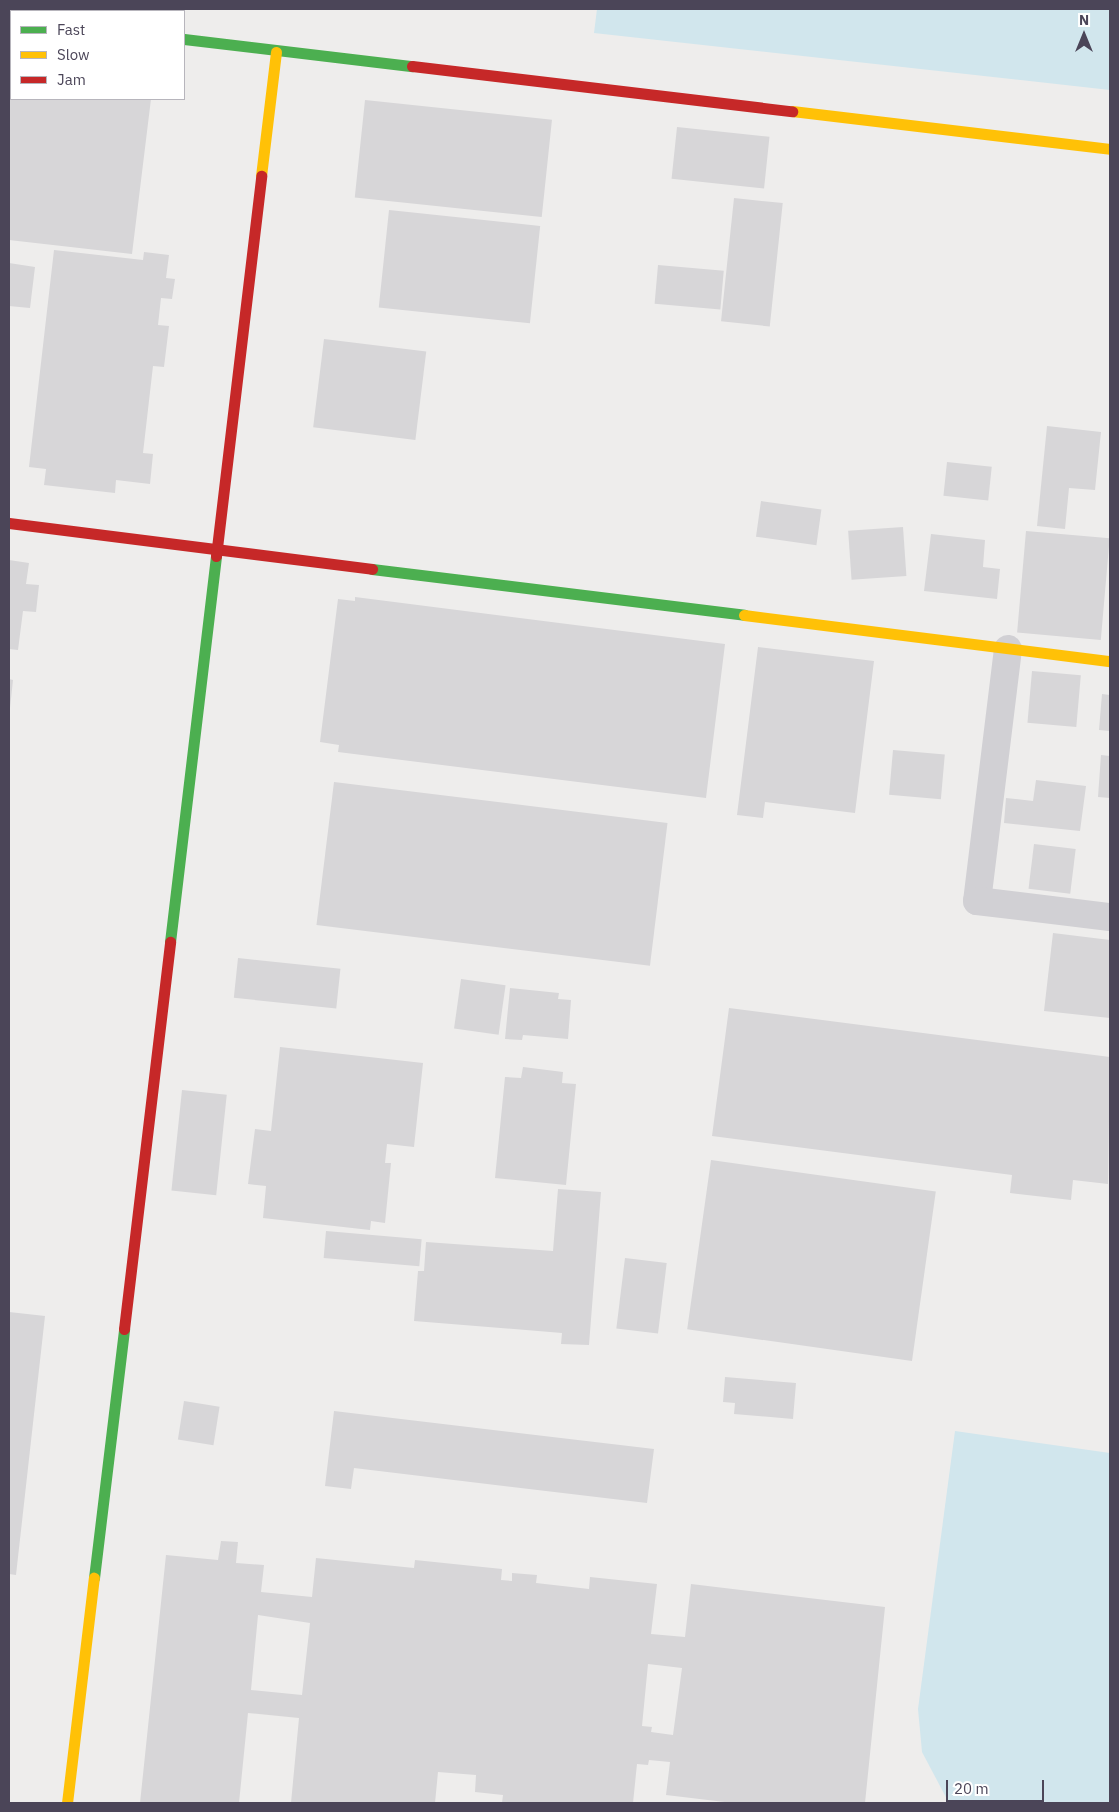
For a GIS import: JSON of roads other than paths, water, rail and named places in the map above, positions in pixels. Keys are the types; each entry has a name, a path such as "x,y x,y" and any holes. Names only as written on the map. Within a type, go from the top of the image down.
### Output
{"street":[{"path":"185,39 276,52 1110,149"},
{"path":"67,1803 215,548 276,52"},
{"path":"9,524 215,548 1110,661"},
{"path":"1008,649 977,901 1110,917"}]}
